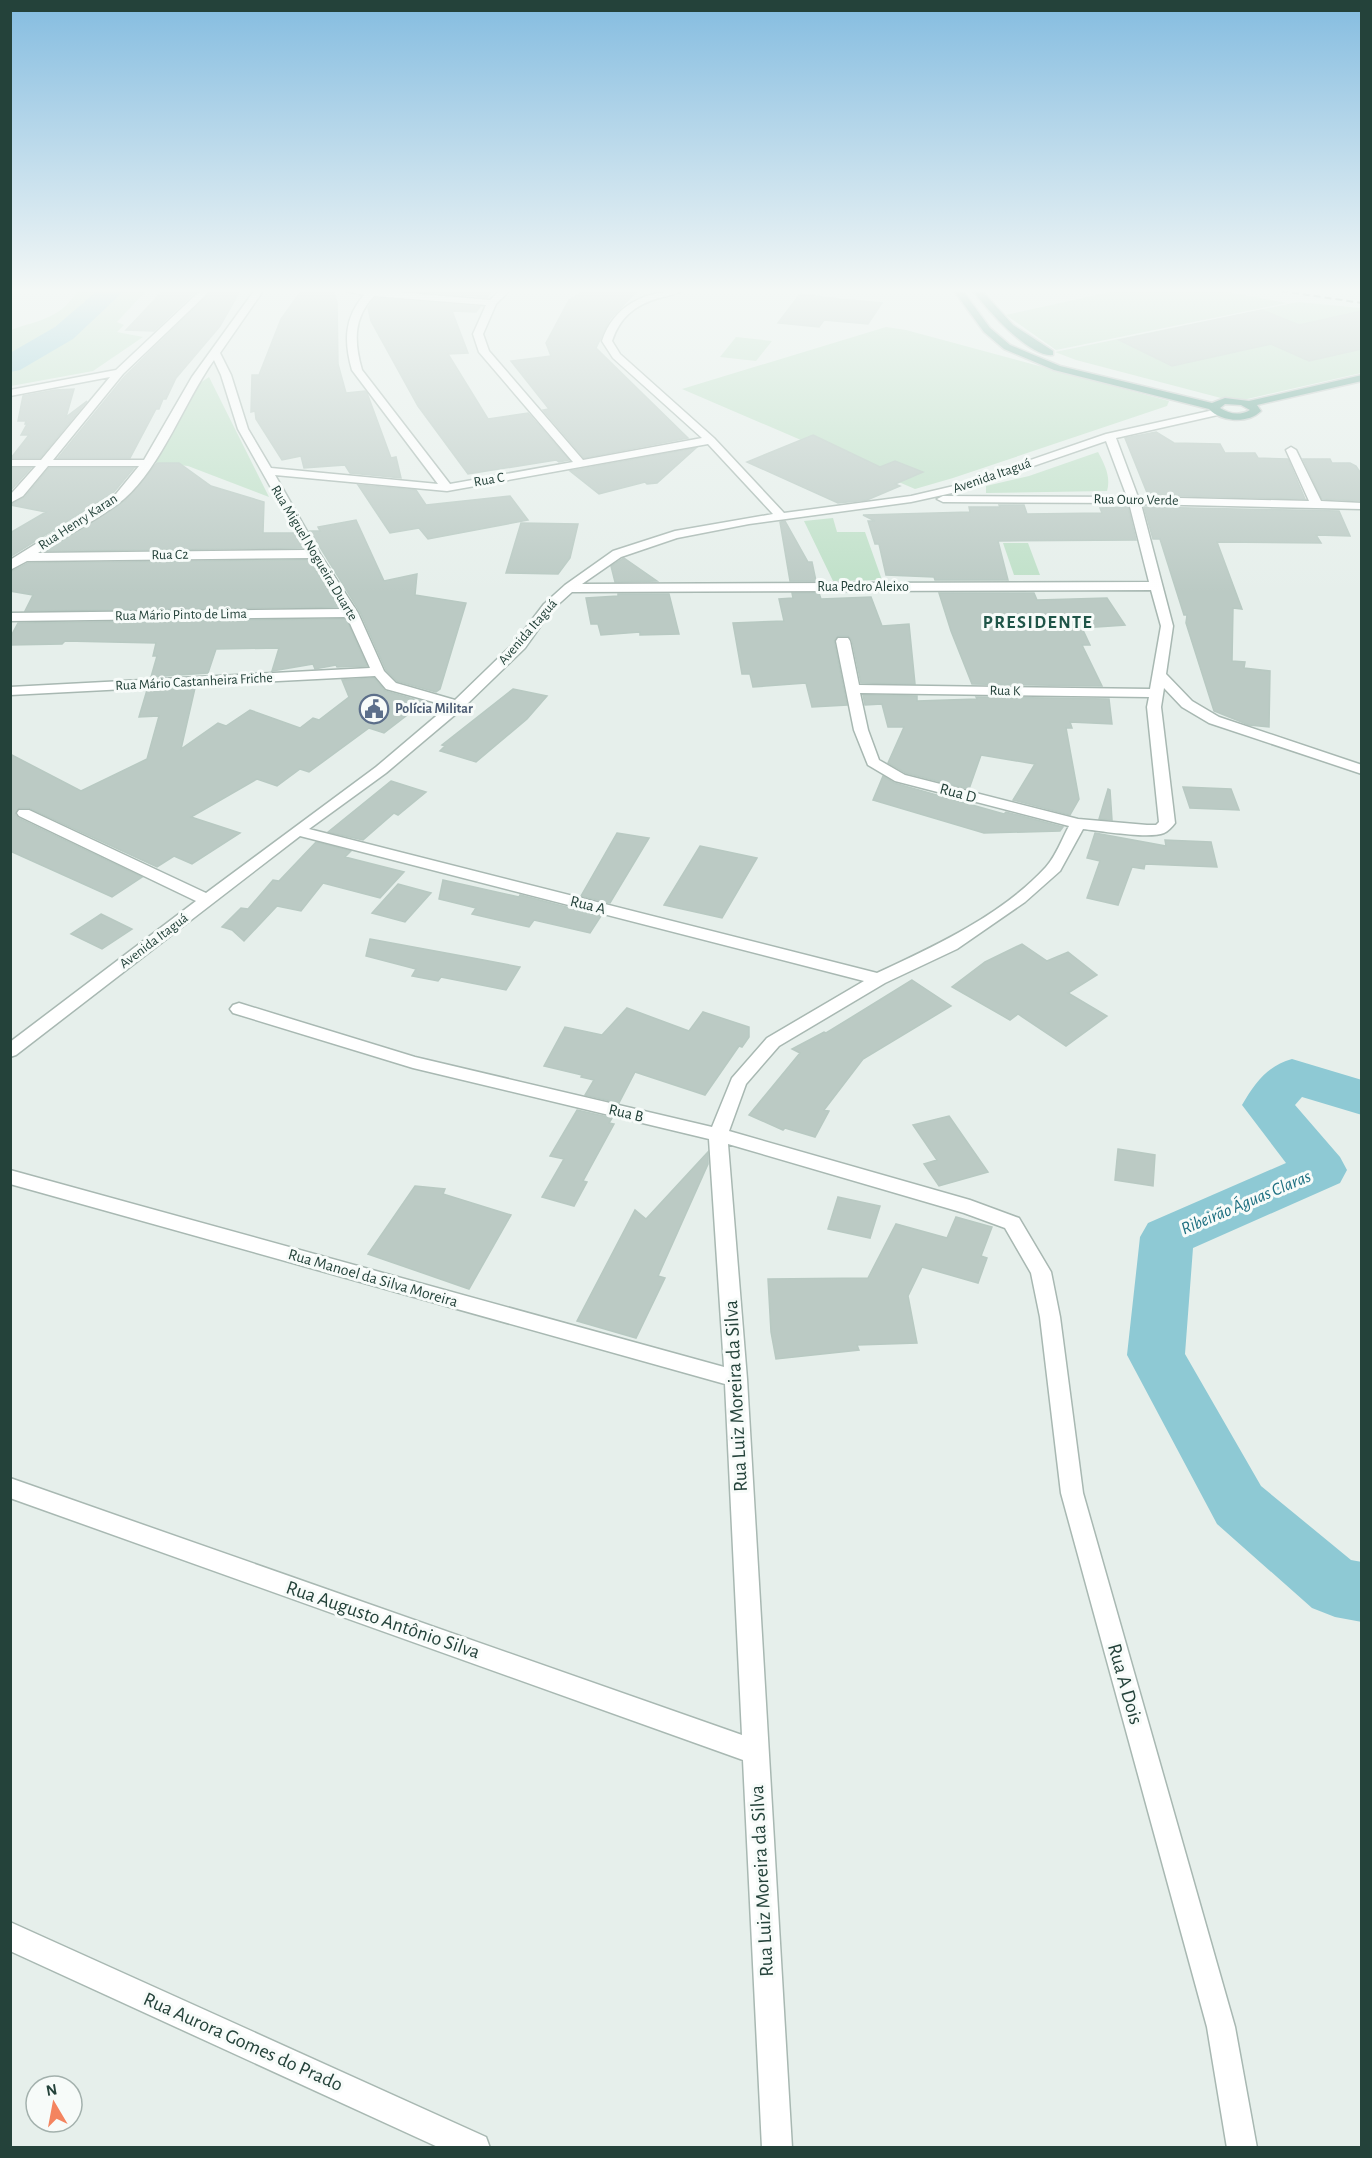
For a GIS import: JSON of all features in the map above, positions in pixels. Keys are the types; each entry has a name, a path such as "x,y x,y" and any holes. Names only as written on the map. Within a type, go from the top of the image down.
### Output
{"main road":[{"name":"Avenida Itaguá","path":"1145,392 1216,410 1230,416 1254,414 1252,406"},
{"path":"1189,392 1225,401"},
{"name":"Avenida Itaguá","path":"1252,406 1308,392"},
{"name":"Avenida Itaguá","path":"1216,410 1216,403 1225,401 1252,406 1323,392"}],"street":[{"path":"10,500 19,494 45,464 103,392"},
{"name":"Rua Henry Karan","path":"10,566 120,496 148,463 189,392"},
{"name":"Rua Miguel Nogueira Duarte","path":"231,392 243,429 314,554 352,613 378,672"},
{"path":"374,392 447,488"},
{"path":"518,392 581,464"},
{"path":"656,392 710,440 782,517"},
{"name":"Avenida Itaguá","path":"10,1052 297,831 381,771 458,705 520,645 548,607 569,588 617,554 675,535 911,499 961,488 1110,436 1216,410"},
{"path":"1110,436 1134,500 1167,626 1157,693"},
{"name":"Rua C","path":"265,471 447,488 710,440"},
{"path":"1291,450 1317,505"},
{"path":"10,464 148,463"},
{"name":"Rua Ouro Verde","path":"911,499 1134,500 1362,506"},
{"name":"Rua C2","path":"27,557 314,554"},
{"name":"Rua Pedro Aleixo","path":"569,588 1157,586"},
{"name":"Rua Mário Pinto de Lima","path":"10,617 352,613"},
{"name":"Rua D","path":"843,641 861,730 873,762 900,778 1078,824 1148,830 1160,829 1167,823 1154,707 1157,693"},
{"path":"378,672 391,686 458,705"},
{"name":"Rua Mário Castanheira Friche","path":"10,692 378,672"},
{"path":"1160,676 1187,704 1214,720 1362,770"},
{"name":"Rua K","path":"853,689 1157,693"},
{"path":"24,813 207,900"},
{"name":"Rua Luiz Moreira da Silva","path":"777,2148 736,1379 718,1135 738,1082 773,1042 879,979 951,945 1019,899 1054,868 1078,824"},
{"name":"Rua A","path":"297,831 879,979"},
{"name":"Rua B","path":"239,1009 412,1062 718,1135 970,1207 1012,1223"},
{"name":"Rua Manoel da Silva Moreira","path":"10,1176 736,1379"},
{"name":"Rua A Dois","path":"1012,1223 1041,1272 1050,1317 1072,1493 1221,2026 1242,2148"},
{"name":"Rua Augusto Antônio Silva","path":"10,1488 755,1752"},
{"name":"Rua Aurora Gomes do Prado","path":"10,1936 475,2148"}],"green space":[{"path":"191,392 216,392 269,497 188,466 152,462"},
{"path":"688,392 1135,392 1169,401 1167,406 915,489"},
{"path":"1197,392 1279,392 1243,400 1221,398"},
{"path":"1098,452 1108,476 1107,491 986,493 986,486 1029,476"},
{"path":"833,518 837,532 865,532 882,580 833,581 804,521"},
{"path":"1003,543 1028,543 1040,575 1014,575"}],"building":[{"path":"46,392 73,392 66,417 87,401 40,458 11,458 29,435 21,435 27,424 25,424 26,421 18,421 23,396"},
{"path":"112,392 169,392 159,409 156,409 130,458 58,458"},
{"path":"252,392 366,392 391,458 396,457 401,478 350,473 345,465 304,468 301,456 282,460 256,419 255,411 251,412"},
{"path":"410,392 471,392 488,419 528,413 569,460 468,474"},
{"path":"535,392 641,392 688,438 584,458 543,410 549,409"},
{"path":"1156,432 1174,443 1220,444 1225,453 1255,453 1258,458 1288,459 1305,499 1148,495 1125,438"},
{"path":"813,435 880,467 895,461 923,472 895,484 900,486 867,500 838,503 747,462"},
{"path":"696,448 657,483 647,484 645,482 599,494 570,471"},
{"path":"1303,459 1330,459 1332,463 1350,463 1356,466 1362,475 1362,501 1322,499"},
{"path":"157,463 179,463 211,486 264,502 263,533 294,533 302,548 46,551 125,501"},
{"path":"10,468 31,468 10,491"},
{"path":"49,468 134,468 114,492 10,557 10,533 46,512 10,505 25,497"},
{"path":"358,485 416,490 426,505 510,496 528,520 428,539 419,528 390,533"},
{"path":"999,505 1024,505 1027,514 1102,513 1100,508 1128,507 1136,540 998,541 1008,580 935,580 934,577 886,575 879,544 875,544 868,521 875,521 863,515 970,512 969,507 1000,507"},
{"path":"1144,507 1339,511 1350,536 1316,535 1321,543 1217,542 1242,609 1233,608 1232,661 1245,662 1244,668 1270,671 1269,727 1249,725 1214,711 1186,623 1187,615 1184,615 1160,539 1153,539"},
{"path":"356,520 384,581 417,574 415,595 466,603 440,689 436,692 397,681 386,670 360,612 310,531 320,531 318,527"},
{"path":"785,521 808,562 812,562 816,581 790,581 780,522"},
{"path":"521,523 578,524 570,558 558,574 506,573"},
{"path":"624,558 657,581 615,582 611,566"},
{"path":"309,560 339,607 25,611 33,595 10,591 10,572 28,563"},
{"path":"792,593 819,593 821,599 871,597 882,626 909,624 915,684 861,683 852,640 848,636 838,636 834,641 847,705 812,707 806,683 753,687 750,674 742,674 733,623 784,621 779,599 793,598"},
{"path":"939,593 1034,593 1037,600 1107,598 1125,625 1082,628 1090,645 1082,645 1102,686 972,684"},
{"path":"618,594 669,594 679,634 640,635 640,632 601,635 598,624 591,624 586,598 618,596"},
{"path":"346,619 367,666 337,667 336,665 315,669 313,664 272,671 279,648 216,649 208,673 151,677 157,656 153,656 156,643 65,641 62,644 10,645 10,638 18,623"},
{"path":"374,678 385,691 424,702 384,733 369,728 309,772 300,769 277,786 257,779 191,817 240,833 192,864 174,856 157,867 29,808 19,808 15,814 18,818 142,877 112,897 10,851 10,754 81,791 147,759 159,716 139,717 147,690 195,688 181,749 218,723 226,726 250,710 300,728 313,718 319,720 349,697 342,680"},
{"path":"513,689 547,696 527,719 476,762 440,751 445,746 442,745"},
{"path":"863,695 917,696 917,701 977,699 976,697 1109,699 1112,724 1070,722 1072,728 1066,728 1079,799 1070,815 1013,800 1035,764 981,755 969,789 906,773 888,763 904,727 888,727 882,704 865,705"},
{"path":"883,776 894,783 1004,814 1006,812 1063,827 1060,831 984,833 873,800"},
{"path":"391,781 426,792 398,815 394,813 363,840 328,832"},
{"path":"1183,787 1231,789 1239,810 1190,808"},
{"path":"1108,789 1110,790 1112,820 1099,819"},
{"path":"617,833 649,838 610,903 581,896"},
{"path":"1095,833 1166,846 1165,840 1211,842 1217,867 1145,864 1144,869 1132,867 1118,905 1087,898 1100,861 1087,858"},
{"path":"316,842 351,851 345,857 404,872 380,898 323,883 301,911 277,906 244,941 232,930 222,927 241,908 248,909 273,880 279,881"},
{"path":"700,846 757,858 722,918 664,905"},
{"path":"443,880 519,897 520,895 601,916 590,933 534,920 529,927 472,914 476,908 439,899"},
{"path":"398,884 431,893 405,922 372,913"},
{"path":"101,914 132,929 102,949 71,934"},
{"path":"370,939 520,967 506,990 441,977 438,981 412,976 416,969 366,956"},
{"path":"1022,944 1047,961 1068,952 1097,975 1068,993 1107,1016 1066,1046 1018,1014 1010,1020 952,987 985,962"},
{"path":"912,980 951,1006 863,1059 824,1110 829,1111 815,1137 785,1128 783,1130 749,1115 800,1053 792,1049 826,1033"},
{"path":"627,1008 689,1031 703,1012 749,1027 749,1037 742,1047 739,1046 705,1095 635,1072 619,1103 585,1095 594,1080 544,1066 565,1027 602,1035"},
{"path":"577,1110 612,1118 609,1123 614,1124 583,1181 587,1182 574,1206 542,1197 564,1159 550,1156"},
{"path":"949,1116 988,1172 939,1186 924,1164 937,1160 913,1125"},
{"path":"1118,1149 1155,1155 1153,1186 1115,1180"},
{"path":"708,1152 708,1164 658,1276 665,1278 636,1338 577,1321 635,1210 646,1219"},
{"path":"415,1186 445,1189 443,1194 511,1215 469,1289 368,1254"},
{"path":"838,1197 880,1206 870,1238 828,1229"},
{"path":"956,1217 992,1227 981,1256 987,1258 978,1283 922,1267 908,1296 917,1343 857,1345 859,1350 776,1359 771,1332 768,1279 868,1278 896,1224 947,1238"}],"waterway":[{"name":"Ribeirão Águas Claras","path":"1362,1098 1292,1076 1267,1105 1321,1170 1167,1237 1156,1355 1239,1505 1335,1587 1362,1592"}],"place":[{"name":"Polícia Militar","path":"374,709"}],"district":[{"name":"PRESIDENTE","path":"1038,623"}]}
